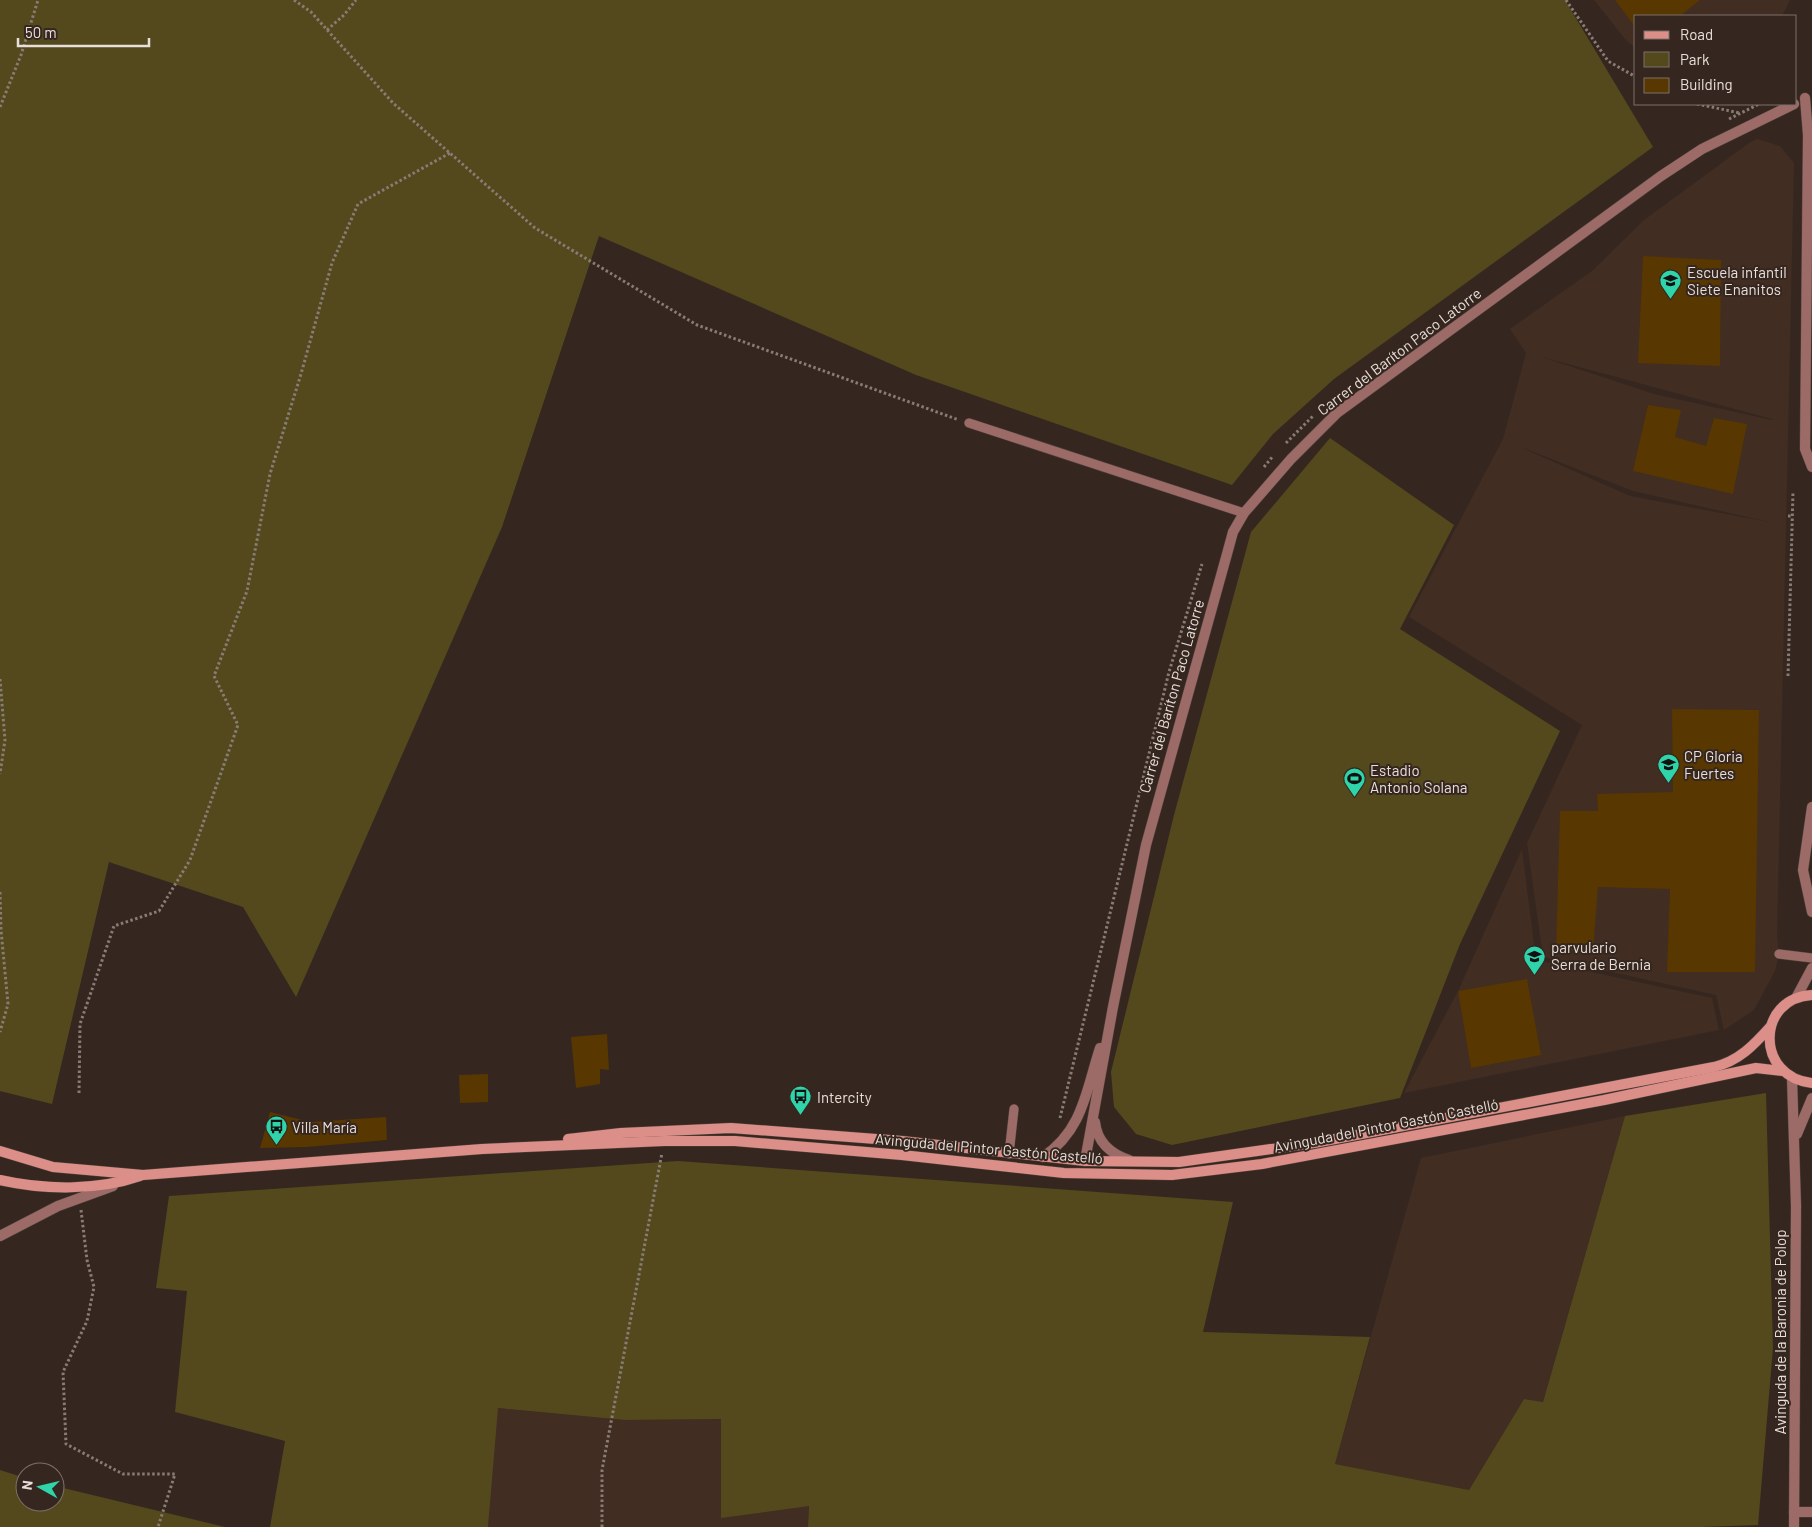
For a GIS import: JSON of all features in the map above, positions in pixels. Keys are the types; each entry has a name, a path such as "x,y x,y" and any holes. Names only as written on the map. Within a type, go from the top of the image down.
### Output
{"main road":[{"path":"1796,998 1812,995"},
{"name":"Avinguda del Pintor Gastón Castelló","path":"482,1149 621,1133 731,1128 902,1141 1043,1158 1139,1163 1179,1162 1314,1143 1714,1067 1729,1063 1744,1054 1771,1026 1781,1009 1796,998"},
{"path":"1771,1026 1769,1038 1771,1050 1783,1071 1792,1078 1812,1083"},
{"name":"Avinguda del Pintor Gastón Castelló","path":"0,1150 52,1166 143,1175 482,1149 664,1141 735,1141 1064,1173 1163,1176 1262,1164 1756,1068 1783,1071"},
{"path":"1035,1169 1079,1166 1085,1161"},
{"name":"Avinguda del Pintor Gastón Castelló","path":"0,1180 63,1187 123,1182 143,1175"}],"street":[{"path":"1802,100 1808,135 1805,449 1807,460 1812,467"},
{"name":"Carrer del Baríton Paco Latorre","path":"1085,1161 1113,1007 1146,845 1226,554 1233,532 1244,513 1291,459 1337,413 1661,176 1702,149 1792,105"},
{"path":"1812,807 1803,870 1812,912"},
{"path":"1809,820 1812,861"},
{"path":"1796,998 1812,968"},
{"name":"Carrer del Baríton Paco Latorre","path":"1043,1158 1060,1144 1076,1124 1113,1007"},
{"name":"Avinguda de la Baronia de Polop","path":"1792,1078 1795,1137 1794,1527"},
{"name":"Avinguda de la Baronia de Polop","path":"1795,1137 1812,1098"},
{"name":"Avinguda del Pintor Gastón Castelló","path":"1094,1108 1096,1128 1103,1144 1116,1156 1139,1163"},
{"name":"Avinguda del Pintor Gastón Castelló","path":"0,1236 58,1206 123,1182"},
{"path":"1794,1512 1812,1512"}],"lane":[{"path":"969,423 1244,513"},
{"path":"1779,954 1812,958"},
{"path":"1009,1154 1014,1109"}],"path":[{"path":"0,107 22,55 38,0"},
{"path":"294,0 311,12 393,103 535,228 697,325 969,423"},
{"path":"328,30 344,16 356,0"},
{"path":"1566,0 1608,61 1634,76"},
{"path":"1701,105 1740,113"},
{"path":"79,1094 80,1024 114,926 159,911 190,860 238,725 214,676 247,591 270,474 302,374 332,263 358,204 450,153"},
{"path":"1788,676 1793,492"},
{"path":"1788,516 1793,516"},
{"path":"1058,1127 1169,672 1202,564"},
{"path":"0,679 5,740 0,774"},
{"path":"0,892 1,930 8,1004 0,1032"},
{"path":"602,1527 602,1470 664,1141"},
{"path":"80,1198 87,1260 94,1287 87,1321 63,1372 66,1444 123,1474 175,1474 158,1527"}],"shaded area":[{"path":"1594,0 1790,0 1782,15 1634,15 1634,47 1625,39"},
{"name":"CP Gloria Fuertes","path":"1757,139 1780,146 1794,163 1777,936 1779,954 1775,971 1754,1010 1724,1030 1716,995 1543,957 1527,843 1582,725 1409,617 1503,439 1526,353 1510,329 1592,271 1644,220","holes":["1542,357 1772,419 1772,420 1654,394","1518,446 1633,491 1769,522 1630,496"]},
{"name":"parvulario Serra de Bernia","path":"1522,849 1536,960 1712,998 1719,1030 1404,1093 1458,991"},
{"path":"1625,1116 1543,1402 1524,1399 1469,1490 1335,1464 1421,1158"},
{"path":"497,1408 625,1420 721,1419 809,1506 808,1527 488,1527"}],"green space":[{"path":"0,0 1565,0 1653,147 1334,379 1273,434 1232,485 916,375 599,236 502,527 296,997 243,907 109,862 52,1104 0,1091"},
{"name":"Estadio Antonio Solana","path":"1330,438 1454,525 1400,629 1560,731 1460,944 1400,1098 1172,1145 1136,1134 1114,1107 1111,1072 1174,815 1251,532"},
{"path":"1766,1093 1773,1348 1758,1525 1701,1527 808,1527 809,1506 721,1518 721,1419 625,1420 498,1408 488,1527 270,1527 285,1441 175,1412 187,1291 156,1288 169,1196 678,1161 1233,1202 1203,1332 1370,1337 1335,1464 1469,1490 1524,1399 1543,1402 1625,1116"},
{"path":"0,1470 15,1475 15,1512 65,1512 65,1488 225,1527 0,1527"}],"building":[{"path":"1615,0 1700,0 1681,15 1634,15 1634,25"},
{"path":"1643,256 1721,260 1720,366 1638,363"},
{"path":"1648,405 1681,410 1675,437 1706,446 1714,418 1747,424 1733,494 1633,471"},
{"path":"1672,709 1759,710 1755,972 1667,972 1670,889 1598,887 1593,951 1556,950 1560,811 1598,811 1597,794 1673,792"},
{"path":"1527,979 1541,1055 1471,1068 1458,991"},
{"path":"607,1034 609,1070 600,1069 600,1084 576,1088 571,1037"},
{"path":"488,1074 488,1102 460,1103 459,1075"},
{"path":"270,1112 310,1122 386,1117 387,1140 307,1147 260,1148"}],"place":[{"name":"Escuela infantil Siete Enanitos","path":"1671,300"},
{"name":"CP Gloria Fuertes","path":"1668,784"},
{"name":"Estadio Antonio Solana","path":"1354,798"},
{"name":"parvulario Serra de Bernia","path":"1535,975"},
{"name":"Intercity","path":"801,1116"},
{"name":"Villa María","path":"276,1146"}]}
